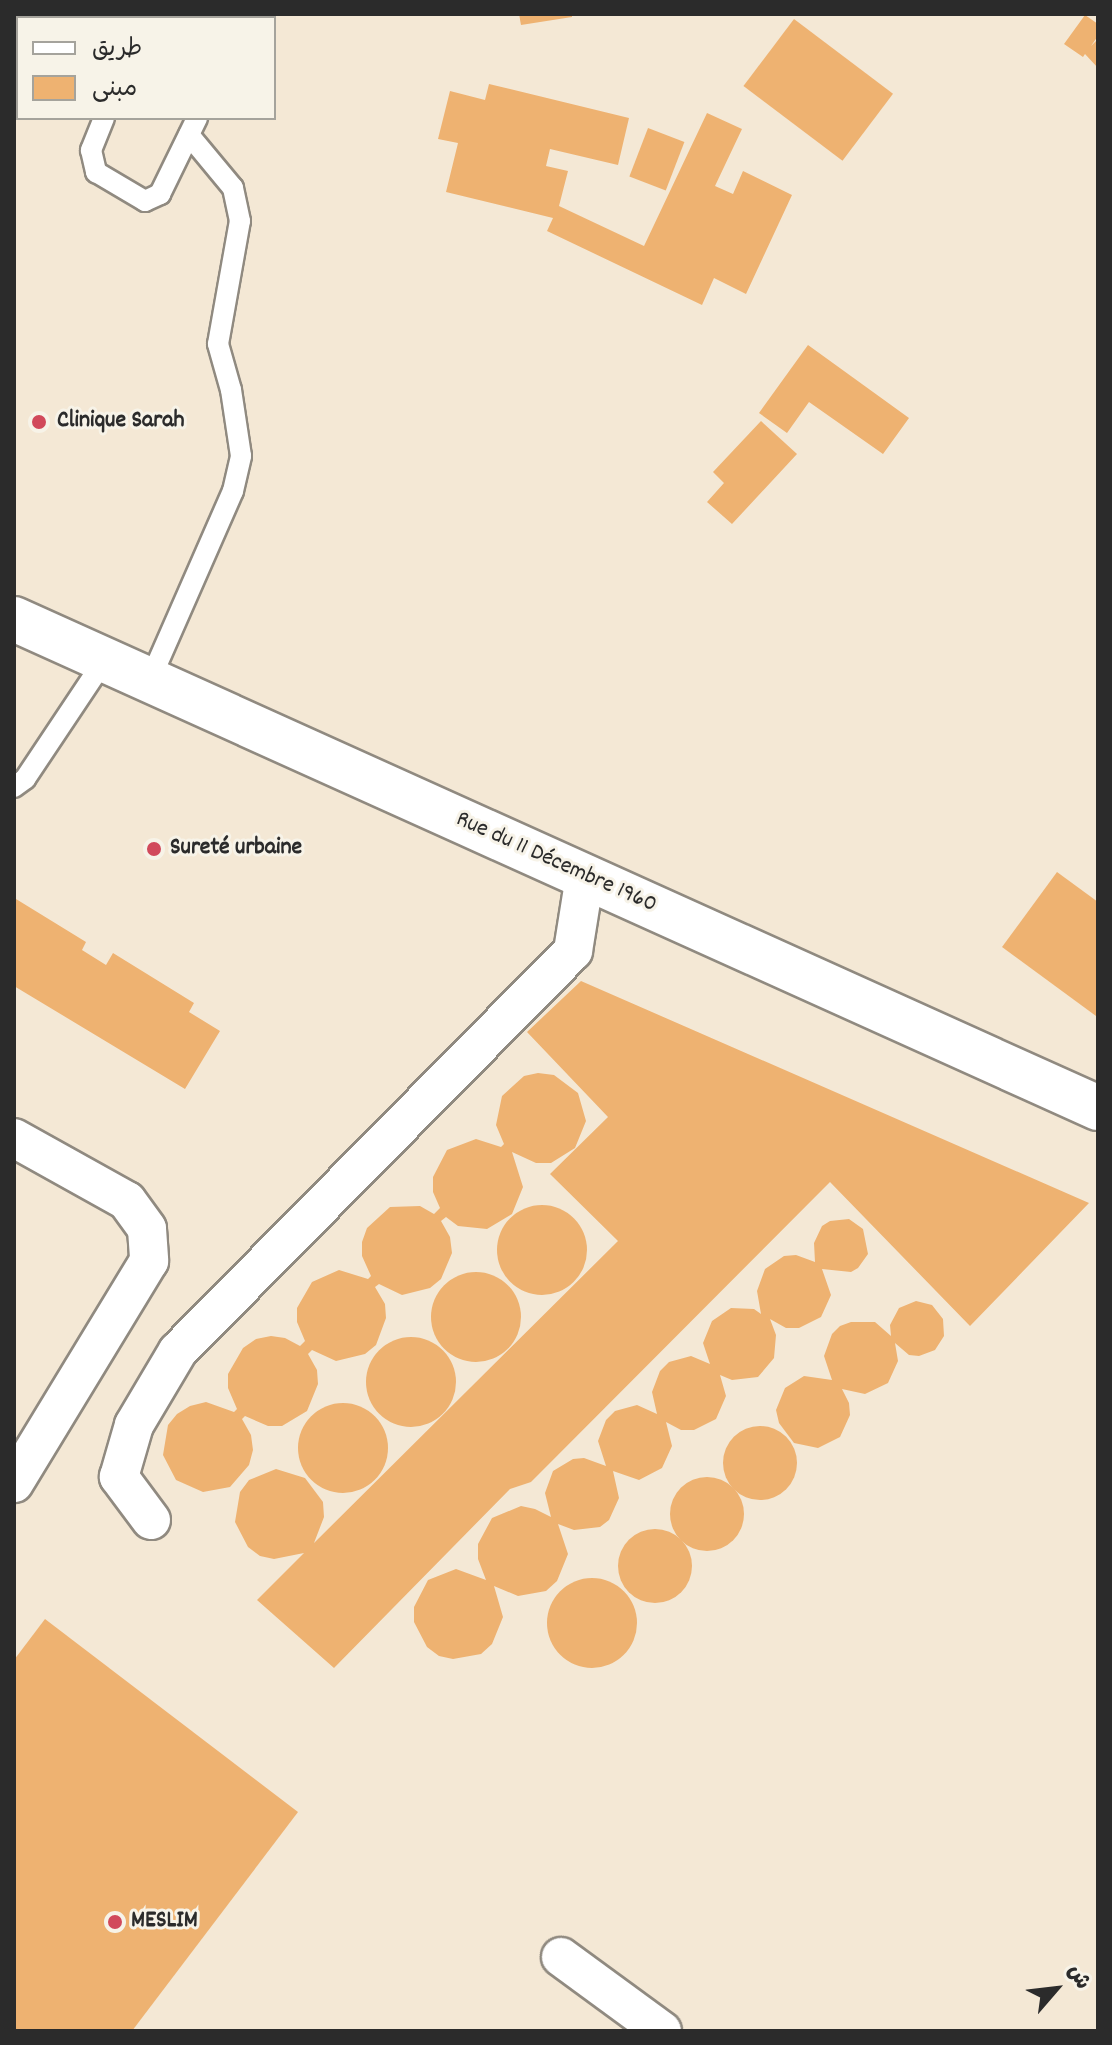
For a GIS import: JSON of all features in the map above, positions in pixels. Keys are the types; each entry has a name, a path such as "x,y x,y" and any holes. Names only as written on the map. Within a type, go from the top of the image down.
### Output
{"main road":[{"name":"Rue du 11 Décembre 1960","path":"14,619 1098,1108"}],"street":[{"path":"151,1520 119,1477 134,1425 178,1351 573,951 585,876"},
{"path":"14,1138 127,1201 147,1229 149,1261 14,1483"},
{"path":"561,1957 662,2031"}],"lane":[{"path":"103,120 91,150 96,172 145,201 160,194 193,126"},
{"path":"150,680 233,491 241,456 231,390 218,344 240,221 233,188 193,126"},
{"path":"14,787 25,779 105,659"}],"building":[{"path":"519,14 572,14 572,17 521,25"},
{"path":"1085,15 1098,24 1098,36 1091,46 1098,39 1098,68 1085,54 1083,57 1064,44"},
{"path":"794,19 893,94 842,161 743,86"},
{"path":"489,84 629,118 618,165 550,149 546,166 568,171 559,206 644,246 707,113 742,129 715,186 733,194 743,171 792,195 746,294 714,278 702,305 547,231 553,218 446,192 458,143 438,139 450,91 485,100"},
{"path":"648,128 684,142 666,191 629,177"},
{"path":"808,345 909,418 883,454 809,402 787,433 759,413"},
{"path":"761,421 797,454 732,524 707,502 724,483 713,472"},
{"path":"1057,872 1098,902 1096,1016 1002,947"},
{"path":"16,899 86,942 82,950 106,965 113,953 194,1003 189,1012 220,1031 185,1089 14,986"},
{"path":"581,981 1089,1203 970,1326 830,1182 531,1482 510,1489 334,1668 257,1600 304,1553 274,1559 260,1556 248,1547 235,1522 240,1492 249,1480 276,1469 305,1478 323,1502 324,1517 314,1543 618,1241 550,1174 608,1117 527,1032"},
{"path":"538,1073 554,1075 578,1093 586,1121 575,1148 551,1163 536,1163 512,1152 523,1187 512,1214 487,1229 458,1226 446,1217 441,1221 450,1237 452,1253 441,1279 430,1288 402,1295 379,1284 375,1287 385,1304 386,1318 376,1345 365,1354 336,1361 312,1350 308,1354 317,1370 318,1384 307,1411 282,1426 268,1426 245,1416 242,1419 251,1435 253,1450 249,1465 230,1487 203,1492 176,1480 163,1455 168,1425 177,1414 190,1406 206,1402 234,1412 237,1409 228,1388 228,1374 243,1348 256,1339 271,1336 285,1338 300,1346 305,1341 297,1322 297,1308 312,1282 339,1270 368,1279 371,1276 362,1256 362,1242 367,1228 390,1207 420,1206 434,1214 440,1208 433,1192 433,1177 447,1150 476,1139 501,1147 504,1144 496,1125 502,1096 524,1076"},
{"path":"542,1205 559,1209 574,1218 583,1233 587,1250 583,1267 574,1282 559,1291 542,1295 525,1291 510,1282 501,1267 497,1250 501,1233 510,1218 525,1209"},
{"path":"849,1219 863,1229 868,1254 851,1272 822,1269 831,1295 821,1317 799,1328 786,1328 770,1319 776,1335 774,1358 758,1377 732,1380 720,1375 726,1396 716,1419 694,1430 681,1430 666,1422 672,1446 662,1468 639,1480 613,1471 619,1498 609,1520 600,1527 574,1530 558,1524 568,1554 557,1581 546,1591 518,1596 494,1586 503,1617 492,1644 481,1654 453,1659 439,1656 427,1647 414,1622 414,1607 428,1580 456,1569 486,1580 478,1559 478,1544 492,1518 521,1506 551,1517 545,1493 553,1471 573,1459 584,1458 606,1466 598,1441 606,1420 615,1411 637,1405 657,1414 652,1392 660,1371 669,1362 691,1356 710,1364 703,1343 712,1321 731,1308 754,1309 761,1314 757,1291 765,1269 784,1256 796,1255 815,1262 814,1243 822,1226 830,1221"},
{"path":"476,1272 493,1276 508,1285 517,1300 521,1317 517,1334 508,1349 493,1358 476,1362 459,1358 444,1349 435,1334 431,1317 435,1300 444,1285 459,1276"},
{"path":"916,1301 932,1305 943,1319 944,1336 935,1350 919,1356 909,1355 895,1343 898,1361 888,1383 865,1394 842,1389 849,1403 850,1415 840,1437 818,1448 794,1443 779,1423 776,1410 785,1388 804,1376 832,1380 824,1356 832,1334 840,1326 851,1322 875,1322 891,1336 890,1325 899,1308"},
{"path":"411,1337 428,1341 443,1350 452,1365 456,1382 452,1399 443,1414 428,1423 411,1427 394,1423 379,1414 370,1399 366,1382 370,1365 379,1350 394,1341"},
{"path":"343,1403 360,1407 375,1416 384,1431 388,1448 384,1465 375,1480 360,1489 343,1493 326,1489 311,1480 302,1465 298,1448 302,1431 311,1416 326,1407"},
{"path":"760,1426 774,1429 786,1437 794,1449 797,1463 794,1477 786,1489 774,1497 760,1500 746,1497 734,1489 726,1477 723,1463 726,1449 734,1437 746,1429"},
{"path":"707,1477 721,1480 733,1488 741,1500 744,1514 741,1528 733,1540 721,1548 707,1551 693,1548 681,1540 673,1528 670,1514 673,1500 681,1488 693,1480"},
{"path":"655,1529 669,1532 681,1540 689,1552 692,1566 689,1580 681,1592 669,1600 655,1603 641,1600 629,1592 621,1580 618,1566 621,1552 629,1540 641,1532"},
{"path":"592,1578 609,1582 624,1591 633,1606 637,1623 633,1640 624,1655 609,1664 592,1668 575,1664 560,1655 551,1640 547,1623 551,1606 560,1591 575,1582"},
{"name":"MESLIM","path":"45,1619 298,1812 132,2031 14,2031 14,1660"}],"place":[{"name":"Clinique Sarah","path":"39,422"},
{"name":"Sureté urbaine","path":"154,849"},
{"name":"MESLIM","path":"115,1922"}]}
